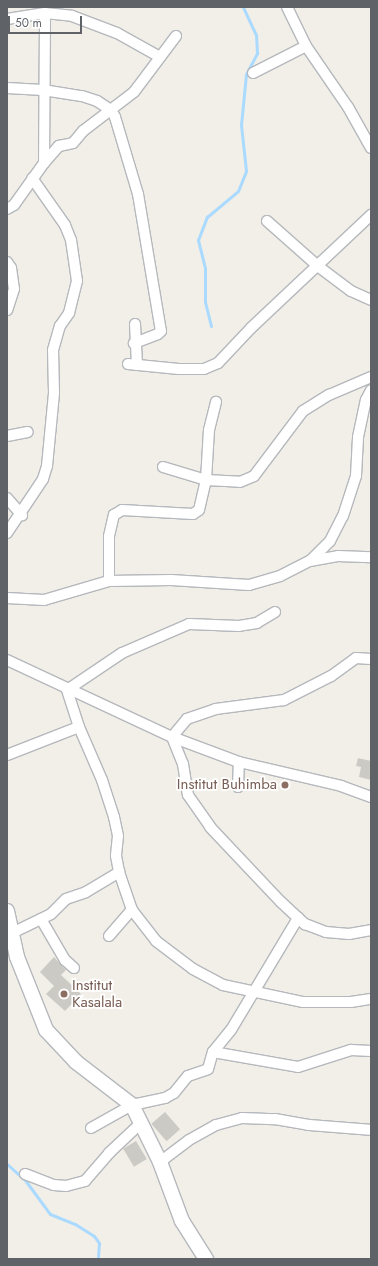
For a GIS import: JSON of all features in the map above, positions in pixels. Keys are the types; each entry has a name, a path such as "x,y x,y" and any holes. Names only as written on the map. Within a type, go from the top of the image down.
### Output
{"street":[{"path":"287,7 306,46 348,107 371,148"},
{"path":"7,19 44,13 72,16 90,21 160,57"},
{"path":"44,13 44,163"},
{"path":"7,209 14,205 32,178 60,146 73,143 83,131 134,92 176,36"},
{"path":"253,73 306,46"},
{"path":"7,88 43,90 82,96 111,110 138,194 161,331 158,334 134,343"},
{"path":"7,534 22,514 43,479 48,466 54,393 53,350 60,326 71,306 77,281 71,240 65,225 32,178"},
{"path":"135,324 133,364 204,368 218,363 251,328 319,267 371,216"},
{"path":"267,221 319,267 351,291 371,300"},
{"path":"7,262 12,268 14,290 7,310"},
{"path":"163,467 206,480 240,482 254,476 303,411 329,395 371,377"},
{"path":"310,561 330,541 343,516 356,476 358,437 371,390"},
{"path":"109,581 110,536 114,515 122,510 193,514 199,510 206,480 209,430 216,402"},
{"path":"7,436 28,432"},
{"path":"7,498 22,514"},
{"path":"7,598 44,600 109,581 171,580 249,585 280,576 310,561 338,556 371,557"},
{"path":"67,690 122,653 189,624 239,626 257,623 275,612"},
{"path":"172,736 187,719 216,709 284,700 331,676 356,658 371,659"},
{"path":"7,660 67,690 172,736 238,762 341,786 371,797"},
{"path":"67,690 79,727 102,780 114,817 118,836 116,856 119,872 132,910 156,941 193,969 223,985 303,1002 350,1002 371,999"},
{"path":"7,755 79,727"},
{"path":"172,736 183,764 188,795 210,827 298,918 305,924 326,932 349,934 371,930"},
{"path":"238,762 238,788"},
{"path":"12,933 41,919 57,909 66,899 86,892 119,872"},
{"path":"109,936 132,910"},
{"path":"7,911 17,958 46,1030 76,1062 132,1105 160,1162 182,1221 206,1259"},
{"path":"90,1128 132,1105 164,1098 174,1093 188,1076 208,1069 213,1052 231,1030 298,918"},
{"path":"41,919 65,960 74,968"},
{"path":"213,1052 298,1067 351,1050 371,1051"},
{"path":"160,1162 189,1140 216,1125 242,1118 275,1118 308,1125 371,1130"},
{"path":"25,1174 54,1185 66,1186 85,1181 109,1152 141,1123"}],"building":[{"path":"358,758 371,761 371,780 359,777 361,767 356,766"},
{"path":"54,957 66,970 61,975 81,994 65,1011 46,994 54,986 40,972"},
{"path":"165,1112 180,1129 167,1141 151,1124"},
{"path":"136,1141 147,1159 134,1167 123,1149"}],"waterway":[{"path":"211,326 205,302 205,268 198,240 207,217 238,191 246,171 241,125 246,74 257,53 256,35 243,7"},
{"path":"7,1164 25,1180 50,1214 75,1224 94,1236 99,1243 98,1259"}],"place":[{"name":"Institut Buhimba","path":"285,785"},
{"name":"Institut Kasalala","path":"64,994"}]}
